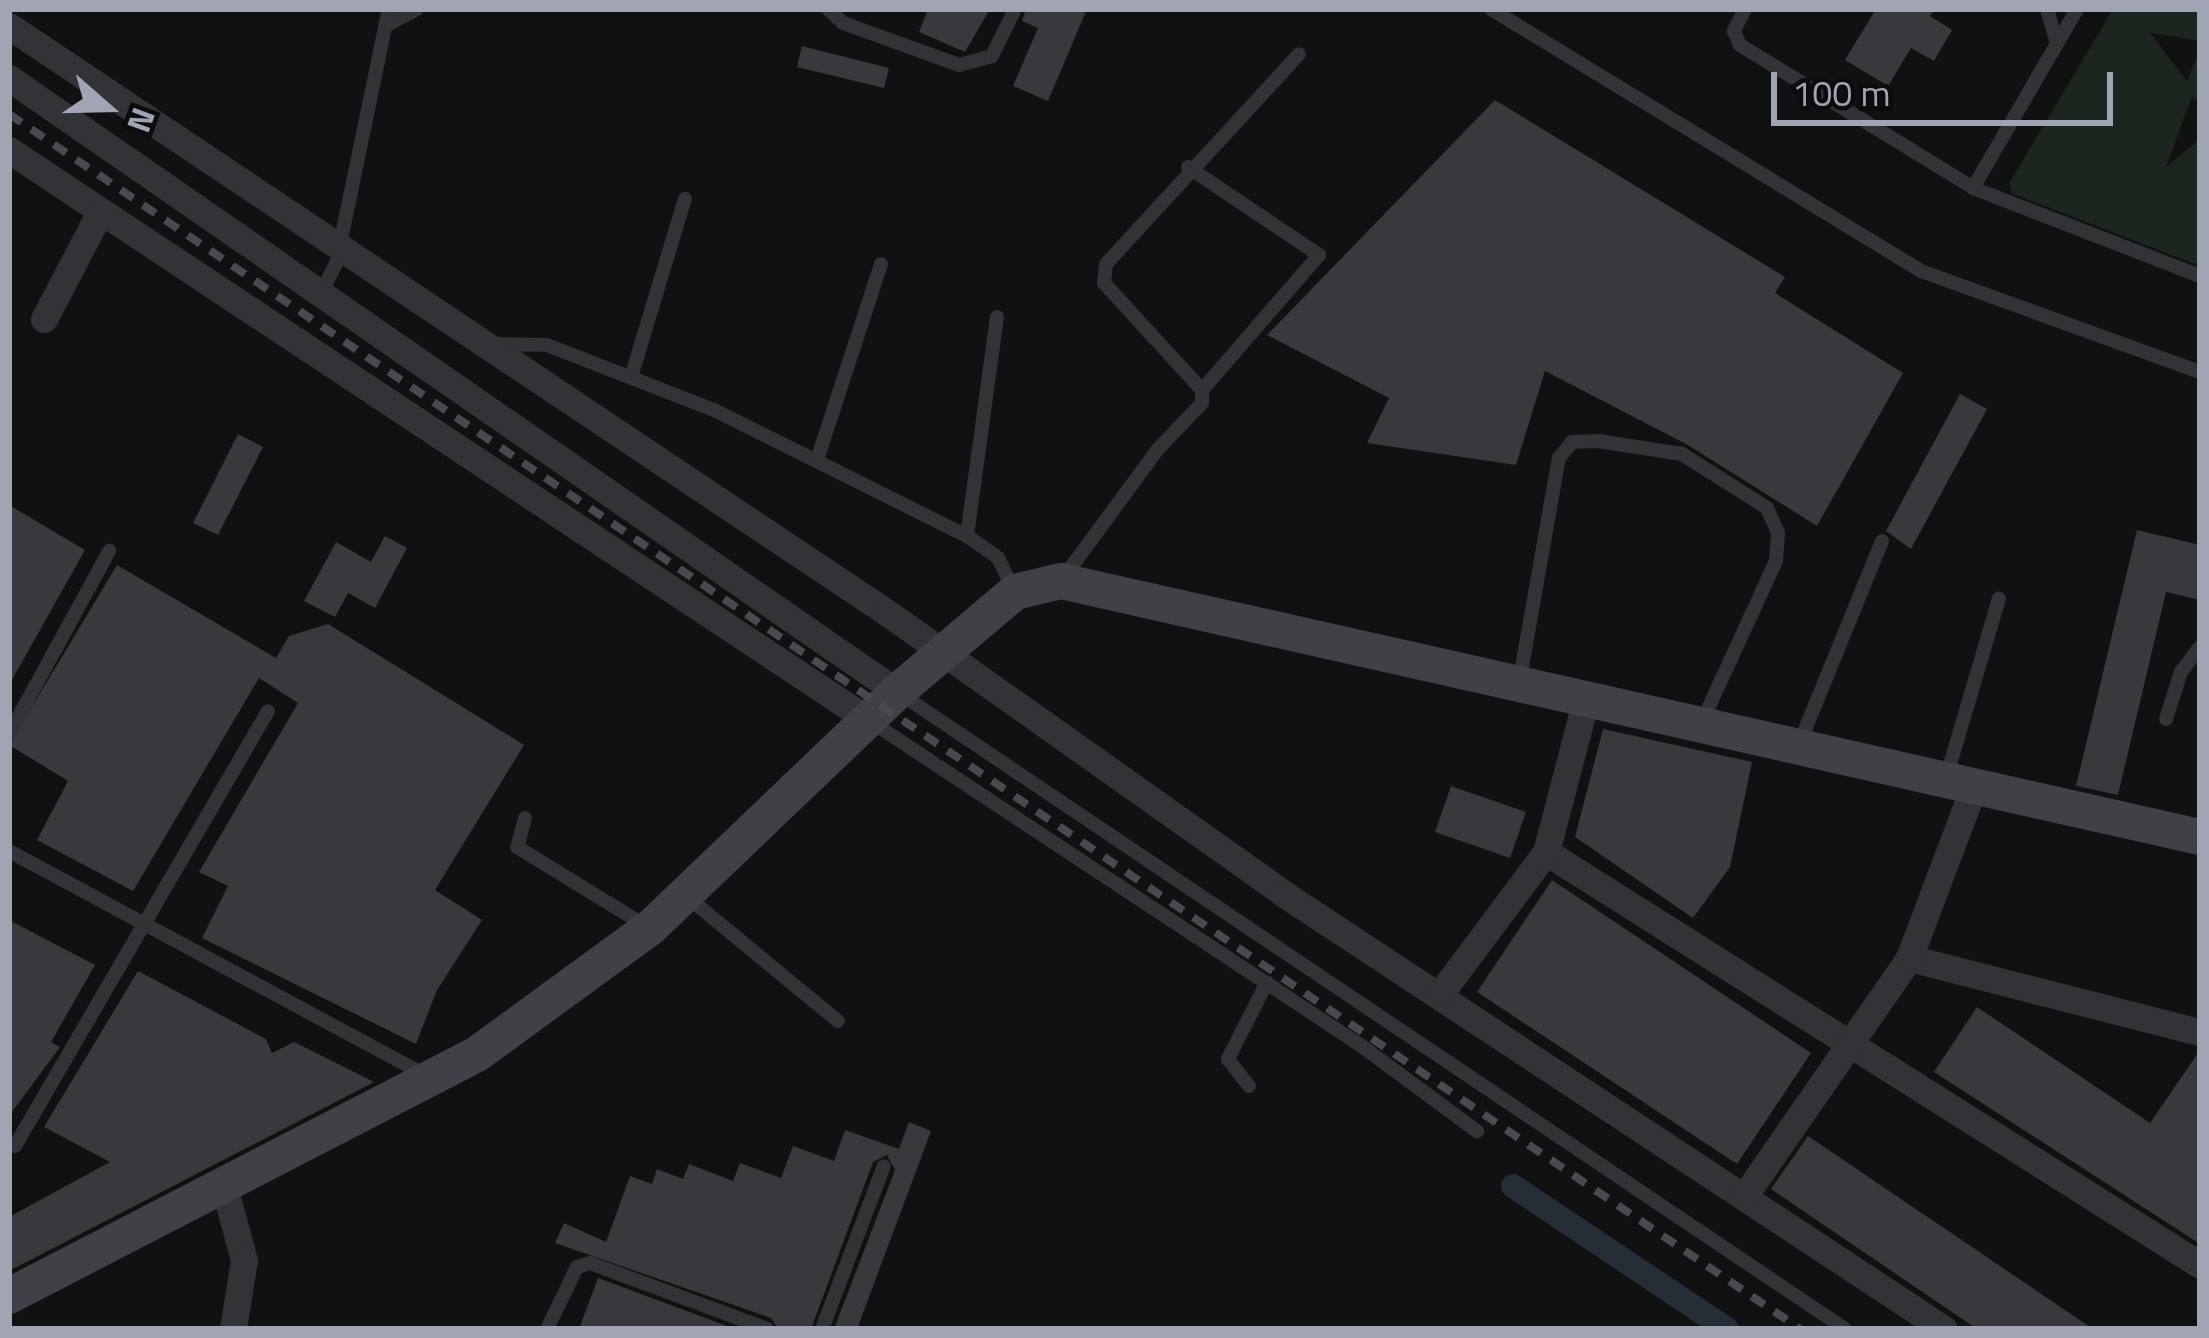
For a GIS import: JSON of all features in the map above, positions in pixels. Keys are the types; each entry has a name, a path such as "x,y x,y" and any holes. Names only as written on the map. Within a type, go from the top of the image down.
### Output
{"street":[{"path":"12,21 338,256 483,345 1440,994 1944,1329"},
{"path":"9,78 323,289 897,692"},
{"path":"9,150 870,721"},
{"path":"44,319 100,212"},
{"path":"9,1296 435,1080 650,928 897,692 1015,592 1061,580 2200,838"},
{"path":"1440,994 1546,852 1586,699"},
{"path":"1745,1195 1843,1046 1909,958 1960,783"},
{"path":"1546,852 1843,1046 2200,1265"},
{"path":"1909,958 2200,1032"},
{"path":"225,1190 244,1260 234,1324 262,1329"}],"lane":[{"path":"323,289 338,256 389,9"},
{"path":"386,26 417,9"},
{"path":"829,9 844,23 958,64 992,56 1015,9"},
{"path":"1491,9 1921,271 2200,372"},
{"path":"1744,9 1734,31 1740,45 1972,188 2200,276"},
{"path":"2047,9 2057,44"},
{"path":"1972,188 2078,9"},
{"path":"1202,390 1103,274 1188,167 1299,54"},
{"path":"1061,580 1158,449 1198,413 1202,390 1319,255 1188,167"},
{"path":"632,374 685,199"},
{"path":"817,460 881,264"},
{"path":"968,536 998,317"},
{"path":"483,345 547,345 632,374 968,536 998,559 1015,592"},
{"path":"1519,684 1559,458 1572,442 1598,441 1682,454 1767,508 1778,533 1777,561 1701,725"},
{"path":"1799,747 1882,541"},
{"path":"9,734 110,551"},
{"path":"1960,783 1999,598"},
{"path":"2166,719 2181,672 2200,647"},
{"path":"897,692 1845,1329"},
{"path":"15,1147 268,711"},
{"path":"870,721 1267,982 1477,1131"},
{"path":"525,818 517,847 650,928"},
{"path":"9,851 435,1080"},
{"path":"685,895 838,1021"},
{"path":"1250,1086 1228,1059 1267,982"},
{"path":"822,1329 884,1166"},
{"path":"547,1329 577,1267 590,1263 767,1329"}],"shaded area":[{"path":"2113,9 2200,9 2200,41 2150,33 2187,81 2200,48 2200,104 2192,96 2166,167 2200,139 2200,266 2011,193 2010,182"}],"building":[{"path":"928,9 990,9 965,52 919,32"},
{"path":"1026,9 1087,9 1048,101 1013,86 1038,28 1022,21"},
{"path":"1876,9 1935,9 1930,16 1952,30 1934,61 1911,48 1888,86 1845,60"},
{"path":"802,46 889,68 884,88 797,67"},
{"path":"1495,100 1785,277 1775,293 1903,373 1817,526 1688,445 1545,371 1516,465 1367,443 1389,398 1267,335"},
{"path":"1960,394 1987,409 1911,549 1886,531"},
{"path":"238,434 263,447 218,535 193,523"},
{"path":"9,505 85,550 9,685"},
{"path":"2137,530 2200,545 2200,600 2166,592 2118,795 2076,786"},
{"path":"385,536 407,548 375,608 348,593 335,617 304,601 336,542 371,562"},
{"path":"117,565 276,658 289,636 328,624 524,745 435,890 482,920 437,990 416,1044 202,938 228,886 199,872 298,703 259,678 133,891 37,840 68,781 9,745"},
{"path":"1603,729 1752,762 1730,867 1693,918 1575,837"},
{"path":"1451,786 1526,812 1510,858 1435,832"},
{"path":"1552,880 1811,1053 1737,1164 1477,992"},
{"path":"9,920 95,965 51,1042 60,1047 9,1116"},
{"path":"138,971 266,1039 272,1053 294,1042 374,1082 9,1271 9,1217 110,1162 44,1127"},
{"path":"1977,1007 2150,1123 2200,1050 2200,1244 1934,1072"},
{"path":"909,1122 931,1131 857,1329 834,1329 895,1170 887,1155 873,1162 811,1329 778,1329 771,1318 555,1243 564,1223 606,1242 630,1176 652,1184 657,1169 683,1179 689,1164 733,1181 740,1163 781,1178 793,1146 834,1161 845,1130 899,1149"},
{"path":"1808,1136 2093,1329 1977,1329 1771,1189"},
{"path":"598,1278 735,1329 579,1329"}],"waterway":[{"path":"1513,1186 1727,1329"}],"railway":[{"path":"9,114 1800,1329"}]}
